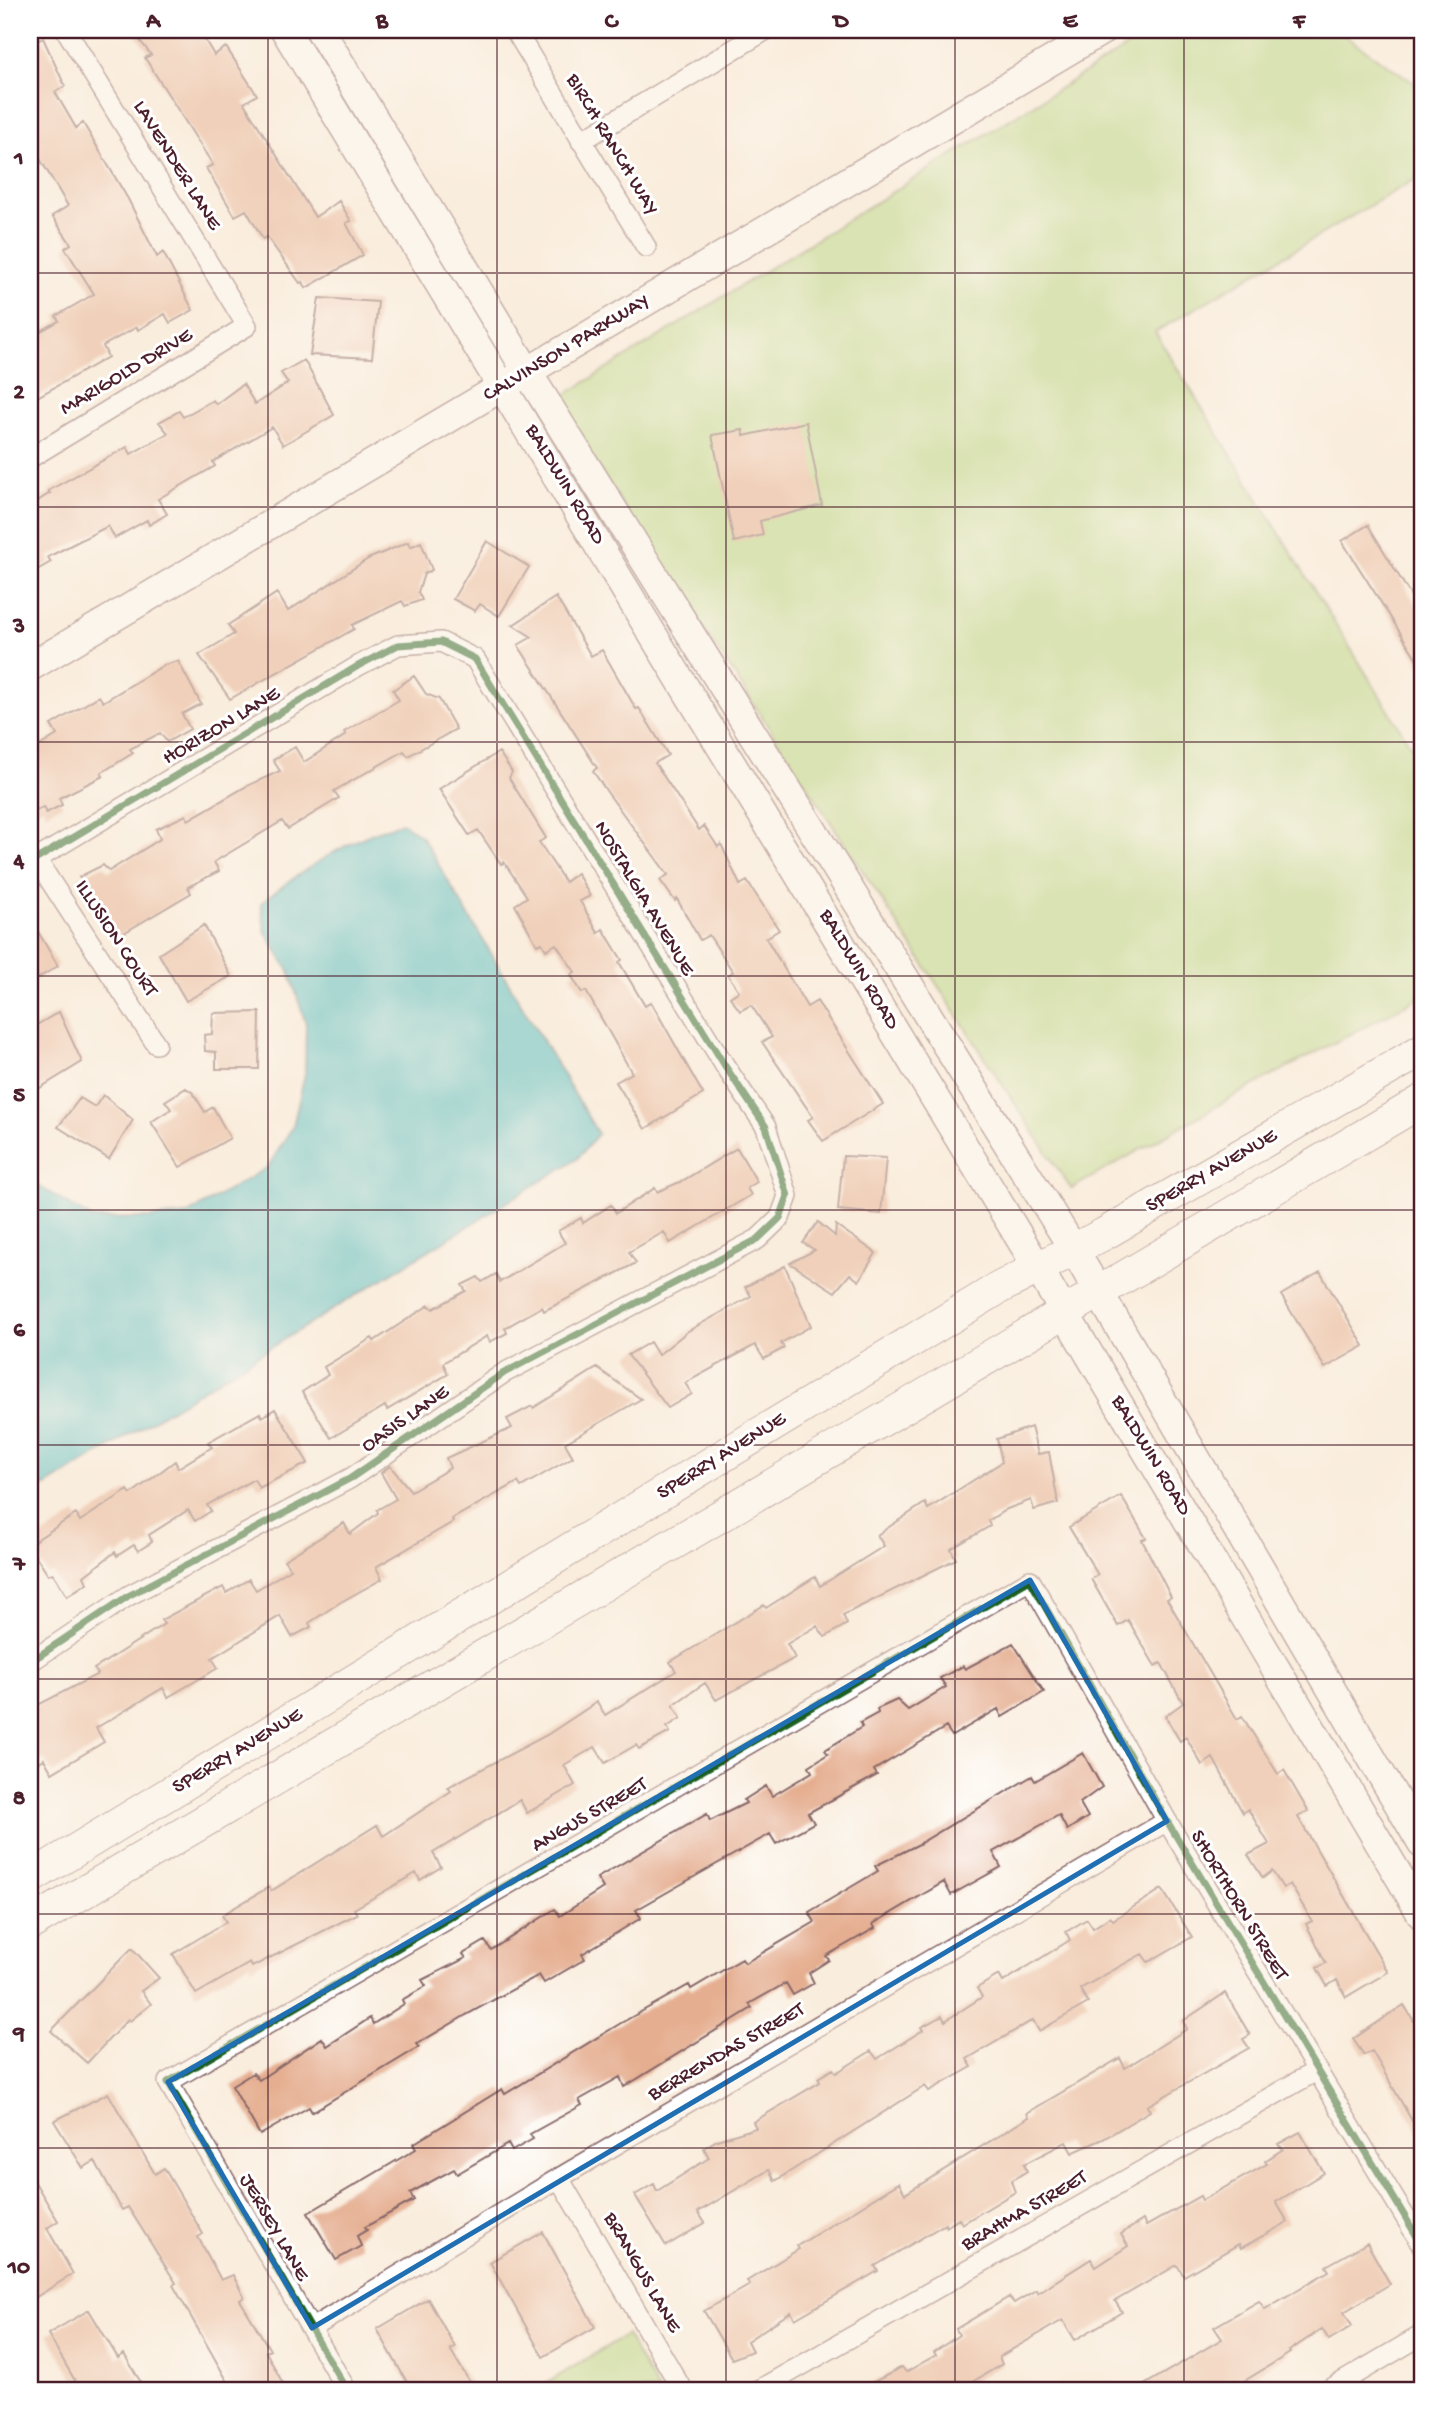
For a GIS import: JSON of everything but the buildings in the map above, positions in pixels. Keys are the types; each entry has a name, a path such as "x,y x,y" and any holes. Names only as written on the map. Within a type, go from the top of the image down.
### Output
{"main road":[{"name":"BALDWIN ROAD","path":"285,30 516,379 1074,1250 1422,1844"},
{"name":"BALDWIN ROAD","path":"320,30 516,379 1422,1915"},
{"name":"CALVINSON PARKWAY","path":"30,667 1102,30"},
{"name":"SPERRY AVENUE","path":"30,1878 997,1289 1074,1250 1422,1050"},
{"name":"SPERRY AVENUE","path":"30,1924 1100,1294 1422,1101"}],"street":[{"name":"LAVENDER LANE","path":"66,30 247,326"},
{"name":"BIRCH RANCH WAY","path":"515,30 646,247"},
{"path":"582,141 766,30"},
{"name":"MARIGOLD DRIVE","path":"30,458 247,326"},
{"name":"HORIZON LANE","path":"33,861 358,666 398,645 441,642"},
{"name":"NOSTALGIA AVENUE","path":"441,642 475,659 725,1066 766,1127 788,1196"},
{"name":"ILLUSION COURT","path":"33,861 156,1044"},
{"name":"OASIS LANE","path":"30,1662 128,1596 351,1478 504,1373 758,1240 780,1218 788,1196"},
{"name":"SHORTHORN STREET","path":"1030,1580 1167,1821 1422,2245"},
{"name":"ANGUS STREET","path":"168,2082 1030,1580"},
{"name":"BERRENDAS STREET","path":"312,2328 559,2178 1167,1821"},
{"name":"BRAHMA STREET","path":"757,2391 1316,2071"},
{"name":"JERSEY LANE","path":"168,2082 347,2391"},
{"name":"BRANGUS LANE","path":"559,2178 683,2391"},
{"path":"1327,2391 1422,2335"}],"highlighted area":[{"path":"1030,1580 1167,1821 312,2328 168,2082"}],"green space":[{"path":"1154,30 1336,30 1422,88 1422,175 1155,332 1422,764 1422,996 1247,1089 1071,1189 555,401"},
{"path":"626,2335 658,2391 534,2391"}],"water":[{"path":"403,823 422,837 598,1134 577,1159 46,1486 30,1488 30,1181 93,1219 150,1218 186,1215 268,1167 293,1126 305,1074 306,1024 289,971 265,931 261,903 293,878 346,845"}],"cycle path":[{"path":"30,863 358,666 398,645 441,642 475,659 725,1066 766,1127 788,1196 780,1218 758,1239 504,1373 351,1478 128,1596 30,1662"},
{"path":"347,2391 168,2082 1030,1580 1167,1821 1422,2245"}]}
